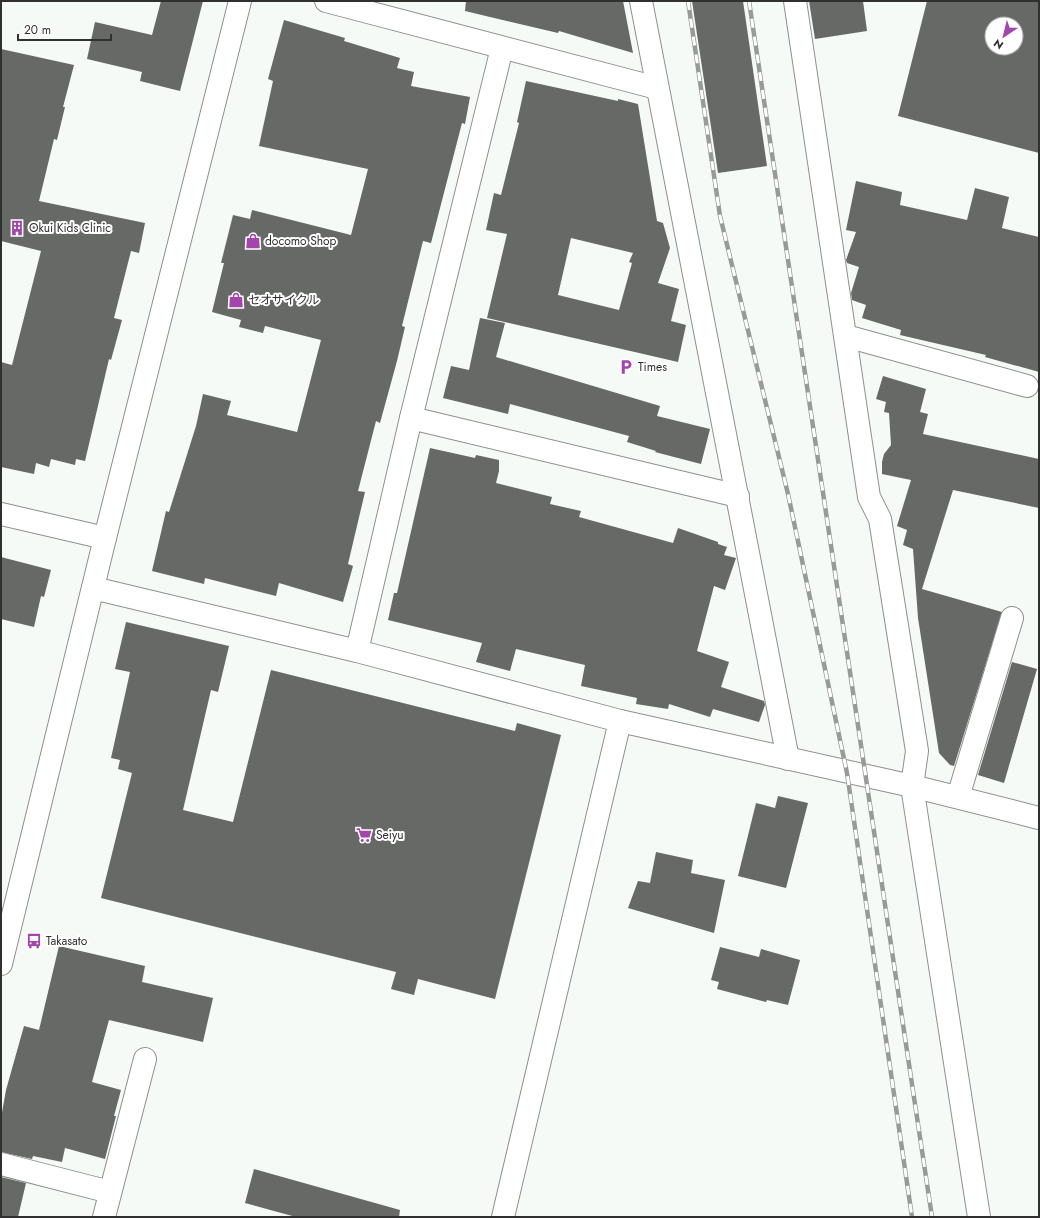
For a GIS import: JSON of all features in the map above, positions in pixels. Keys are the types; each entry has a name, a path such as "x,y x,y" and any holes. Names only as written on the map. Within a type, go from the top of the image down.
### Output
{"street":[{"path":"1,964 105,538 240,1"},
{"path":"326,1 657,88"},
{"path":"641,1 788,759"},
{"path":"795,1 870,497 880,519 917,751 912,786 979,1217"},
{"path":"357,651 411,418 502,48"},
{"path":"846,336 1027,386"},
{"path":"411,418 738,496"},
{"path":"1,514 105,538"},
{"path":"93,588 357,651 620,721 912,786 1039,818"},
{"path":"958,797 1012,618"},
{"path":"503,1217 620,721"},
{"path":"104,1217 145,1059"},
{"path":"1,1164 110,1192"}],"building":[{"path":"161,1 203,1 180,91 140,81 142,72 87,59 95,22 152,35"},
{"path":"466,1 623,1 633,53 559,31 558,33 465,11"},
{"path":"692,1 743,1 767,166 718,173"},
{"path":"809,1 863,1 867,31 815,39"},
{"path":"927,1 1039,1 1039,153 898,116"},
{"path":"284,20 345,38 344,41 400,58 397,68 414,72 411,86 470,97 465,124 462,123 431,243 423,241 402,326 405,327 397,361 380,423 376,421 358,491 365,492 348,564 353,566 343,602 279,583 276,596 205,578 204,584 152,571 166,511 169,512 196,426 203,394 231,401 227,415 297,432 321,340 265,326 263,333 239,327 241,320 212,312 224,263 221,263 233,215 250,219 252,210 351,235 368,169 259,146 273,81 268,79"},
{"path":"1,49 74,65 63,107 65,107 57,140 54,139 39,201 145,223 139,253 131,251 114,318 122,320 111,360 109,359 85,461 76,459 75,465 51,459 49,467 36,463 34,474 1,467 1,362 12,365 41,251 1,241"},
{"path":"526,81 638,104 657,221 663,223 670,248 658,283 679,289 671,321 686,325 678,362 487,318 507,234 486,230 494,193 501,195 519,123 517,122","holes":["571,238 633,253 629,262 632,263 619,310 558,295"]},
{"path":"856,181 902,192 900,205 967,220 975,188 1009,197 1002,228 1039,237 1039,372 985,357 986,355 900,335 901,330 862,318 866,305 852,300 851,293 859,267 847,263 846,260 856,232 846,230"},
{"path":"480,318 505,323 496,357 660,406 657,416 710,429 701,464 655,452 656,451 627,442 629,436 510,404 508,414 443,398 451,366 469,370"},
{"path":"883,376 926,389 920,412 928,414 923,434 1039,459 1039,508 953,490 922,589 1002,612 954,766 950,765 939,753 918,618 913,549 903,545 907,530 897,526 911,480 882,474 884,454 891,445 889,413 884,412 886,402 876,399"},
{"path":"430,448 475,458 476,455 499,460 499,471 496,483 552,497 550,504 581,511 579,517 673,543 678,528 718,542 718,544 727,547 724,555 736,558 725,590 714,586 697,651 729,662 721,687 764,701 765,705 759,722 713,709 710,717 669,704 668,709 636,704 637,698 581,686 585,665 516,649 510,671 476,662 482,643 388,620 394,593 397,593"},
{"path":"1,557 51,570 44,597 41,596 34,627 1,619"},
{"path":"126,622 229,646 218,692 211,690 183,810 233,822 271,670 515,731 517,723 561,735 495,999 418,979 414,995 391,989 396,972 101,898 132,773 118,769 120,760 111,758 130,672 115,669"},
{"path":"1012,662 1037,669 1004,783 978,775"},
{"path":"778,796 808,803 786,888 738,876 756,803 775,808"},
{"path":"656,852 693,860 691,873 725,880 714,933 628,908 638,881 650,883"},
{"path":"59,946 145,966 142,982 213,998 203,1042 109,1020 92,1082 121,1090 105,1159 65,1148 62,1162 33,1156 32,1159 1,1152 1,1118 6,1090 24,1026 39,1030"},
{"path":"720,947 759,957 761,949 800,960 788,1005 767,1000 766,1002 717,989 719,982 711,980"},
{"path":"254,1169 400,1210 399,1217 296,1217 245,1203"},
{"path":"1,1177 26,1183 18,1217 1,1217"}],"railway":[{"path":"688,1 720,216 788,494 847,773 912,1217"},
{"path":"749,1 932,1217"}],"place":[{"name":"Okui Kids Clinic","path":"17,228"},
{"name":"docomo Shop","path":"253,241"},
{"name":"セオサイクル","path":"236,300"},
{"name":"Times","path":"626,367"},
{"name":"Seiyu","path":"364,835"},
{"name":"Takasato","path":"34,941"}]}
